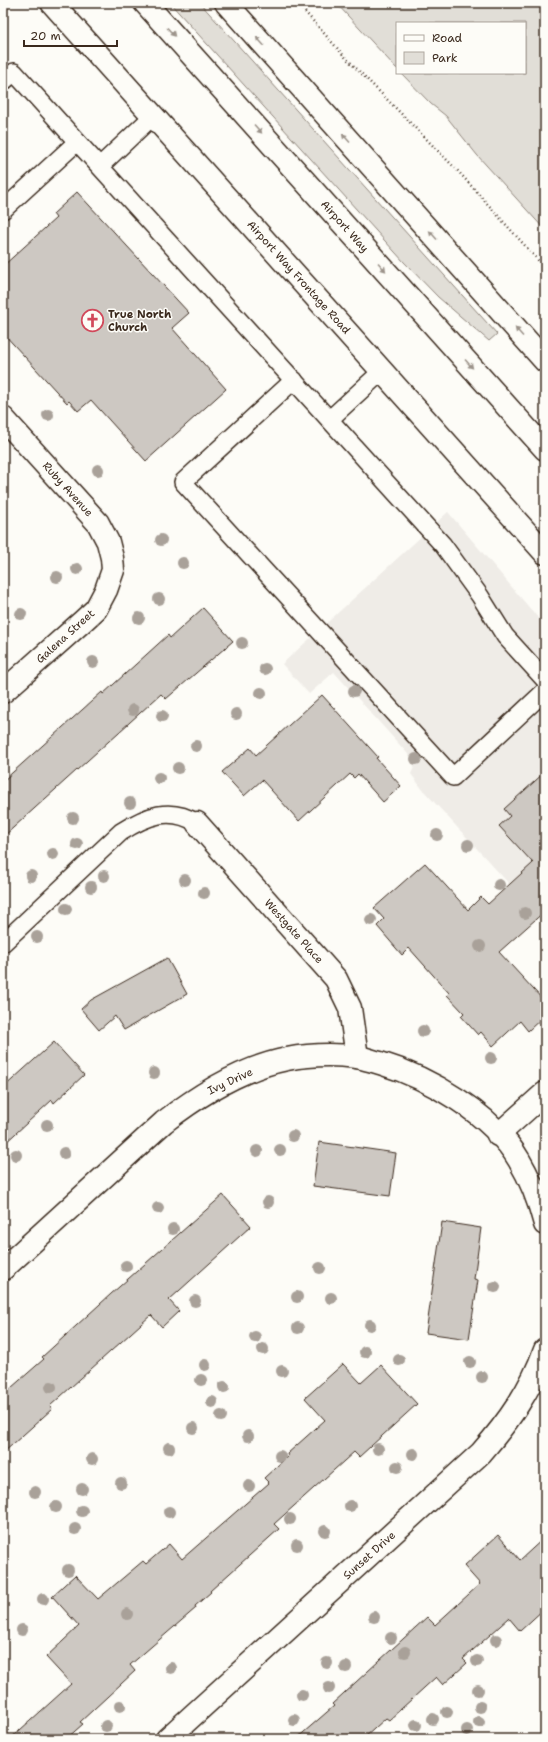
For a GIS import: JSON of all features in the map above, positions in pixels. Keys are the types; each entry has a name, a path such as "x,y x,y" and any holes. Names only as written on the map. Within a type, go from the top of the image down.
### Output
{"street":[{"name":"Airport Way Frontage Road","path":"52,3 545,552"},
{"name":"Airport Way","path":"145,3 545,449"},
{"path":"226,3 545,361"},
{"name":"Ruby Avenue","path":"3,418 98,523 108,542 113,570"},
{"name":"Galena Street","path":"3,692 96,609 106,590 113,570"},
{"name":"Westgate Place","path":"197,823 336,979 350,1008 357,1057"},
{"name":"Ivy Drive","path":"3,1269 164,1122 186,1104 208,1091 250,1071 287,1059 324,1056 357,1057 394,1068 442,1090 474,1110 498,1135"},
{"path":"545,1093 498,1135 518,1158 528,1176 539,1202 545,1224"},
{"name":"Sunset Drive","path":"167,1739 481,1453 517,1409 532,1383 545,1350"}],"lane":[{"path":"3,82 14,72 330,419 443,545 480,596 505,636 545,680"},
{"path":"100,166 154,115"},
{"path":"3,210 77,142"},
{"path":"330,419 382,371"},
{"path":"294,380 183,482 453,778 545,691"},
{"path":"3,943 121,832 140,820 168,814 188,817 197,823"}],"path":[{"path":"297,3 346,58 457,170 545,268"}],"shaded area":[{"path":"448,512 545,626 545,923 423,790 411,774 416,763 334,672 309,694 282,664"}],"green space":[{"path":"170,3 200,3 497,334 489,341 438,297 404,262"},
{"path":"336,3 545,3 545,230 477,155 446,116 431,104 402,74 526,74 526,22 396,22 396,68"}],"building":[{"name":"True North Church","path":"77,192 189,313 172,328 226,389 146,461 91,400 78,411 69,401 67,403 3,333 3,266 56,218 53,214"},
{"path":"203,608 233,641 166,699 161,694 3,837 3,781 102,692 103,694 168,635 170,638"},
{"path":"322,695 378,757 376,758 401,786 383,802 358,774 354,778 350,774 299,821 262,780 244,796 222,772 250,748 256,755"},
{"path":"545,772 545,911 499,952 545,1002 545,1015 528,1031 520,1021 493,1046 481,1032 478,1035 461,1016 464,1013 447,995 449,993 409,948 402,955 377,926 384,919 374,908 425,863 468,910 481,897 488,904 533,863 499,826 510,816 504,809"},
{"path":"167,958 187,994 124,1030 115,1016 99,1030 81,1009 91,1000"},
{"path":"54,1042 84,1075 54,1103 52,1100 3,1145 3,1088"},
{"path":"319,1142 396,1153 390,1196 313,1186"},
{"path":"223,1195 251,1226 169,1300 179,1311 162,1327 151,1315 50,1406 52,1409 3,1453 3,1395 44,1359 42,1357 111,1294"},
{"path":"442,1222 481,1228 474,1279 478,1280 469,1339 426,1333"},
{"path":"343,1364 361,1383 381,1365 417,1404 359,1457 354,1452 274,1524 279,1529 210,1591 211,1592 195,1606 196,1608 130,1665 135,1671 80,1722 83,1724 66,1739 10,1739 71,1684 46,1657 79,1626 52,1596 75,1575 98,1599 143,1561 146,1564 169,1544 182,1559 269,1483 264,1478 288,1456 287,1454 325,1420 305,1398"},
{"path":"498,1535 520,1560 545,1537 545,1608 520,1631 509,1618 463,1659 467,1663 443,1685 436,1677 389,1720 386,1718 363,1739 296,1739 334,1706 332,1704 427,1617 435,1625 480,1584 464,1566"}],"place":[{"name":"True North Church","path":"92,320"}]}
